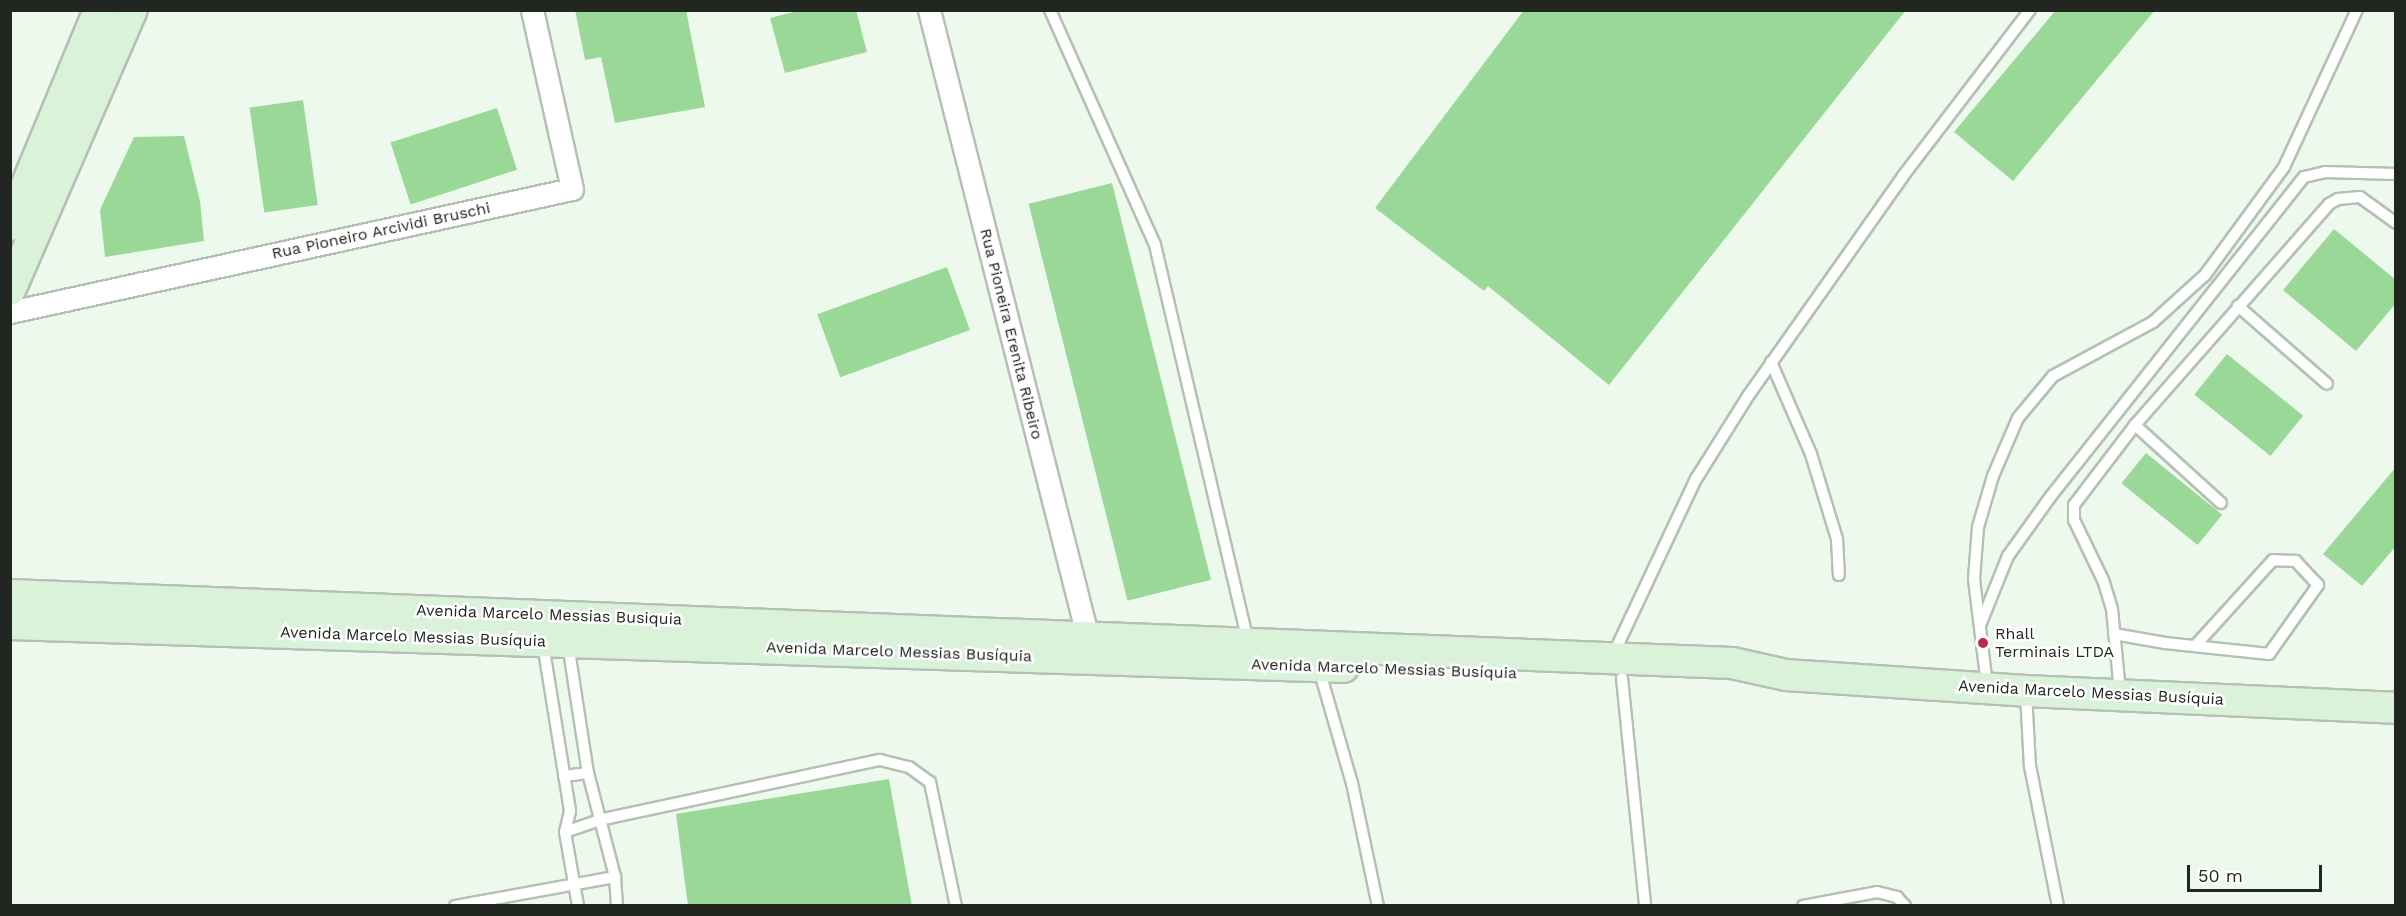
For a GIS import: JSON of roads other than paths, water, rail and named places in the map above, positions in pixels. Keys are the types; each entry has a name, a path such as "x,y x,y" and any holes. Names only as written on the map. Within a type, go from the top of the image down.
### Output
{"street":[{"path":"10,225 99,10"},
{"path":"10,290 132,10"},
{"name":"Rua Pioneiro Arcividi Bruschi","path":"10,312 572,189 532,10"},
{"name":"Rua Pioneira Erenita Ribeiro","path":"929,10 1090,646"},
{"name":"Avenida Marcelo Messias Busiquia","path":"10,595 553,628 1090,646"},
{"name":"Avenida Marcelo Messias Busíquia","path":"10,624 553,628"},
{"name":"Avenida Marcelo Messias Busíquia","path":"1090,646 1248,642 1316,656"},
{"name":"Avenida Marcelo Messias Busíquia","path":"1090,646 1616,669 1734,682 1786,675 2025,691 2396,708"}],"lane":[{"path":"1050,10 1155,245 1248,642"},
{"path":"1645,906 1616,669 1696,479 1771,362 1903,177 2030,10"},
{"path":"1988,688 1974,579 1978,527 1993,476 2018,418 2053,376 2153,322 2205,275 2284,167 2357,10"},
{"path":"1981,624 2008,556 2051,496 2304,177 2325,172 2396,174"},
{"path":"2120,695 2114,634 2103,580 2074,520 2074,505 2135,425 2329,204 2338,199 2360,197 2396,223"},
{"path":"2238,306 2327,384"},
{"path":"1771,362 1811,453 1837,539 1839,575"},
{"path":"2135,425 2221,503"},
{"path":"2114,634 2195,646 2269,654 2318,585 2296,561 2273,560 2195,646"},
{"path":"553,628 615,877 617,906"},
{"path":"553,628 564,776 570,810 565,832 578,906"},
{"path":"1316,656 1352,783 1378,906"},
{"path":"2025,691 2030,766 2058,906"},
{"path":"565,832 599,820 880,760 909,767 930,782 956,906"},
{"path":"564,776 588,773"},
{"path":"455,906 615,877"},
{"path":"1803,906 1877,892 1898,897 1905,906"}],"place":[{"name":"Rhall Terminais LTDA","path":"1983,643"}]}
